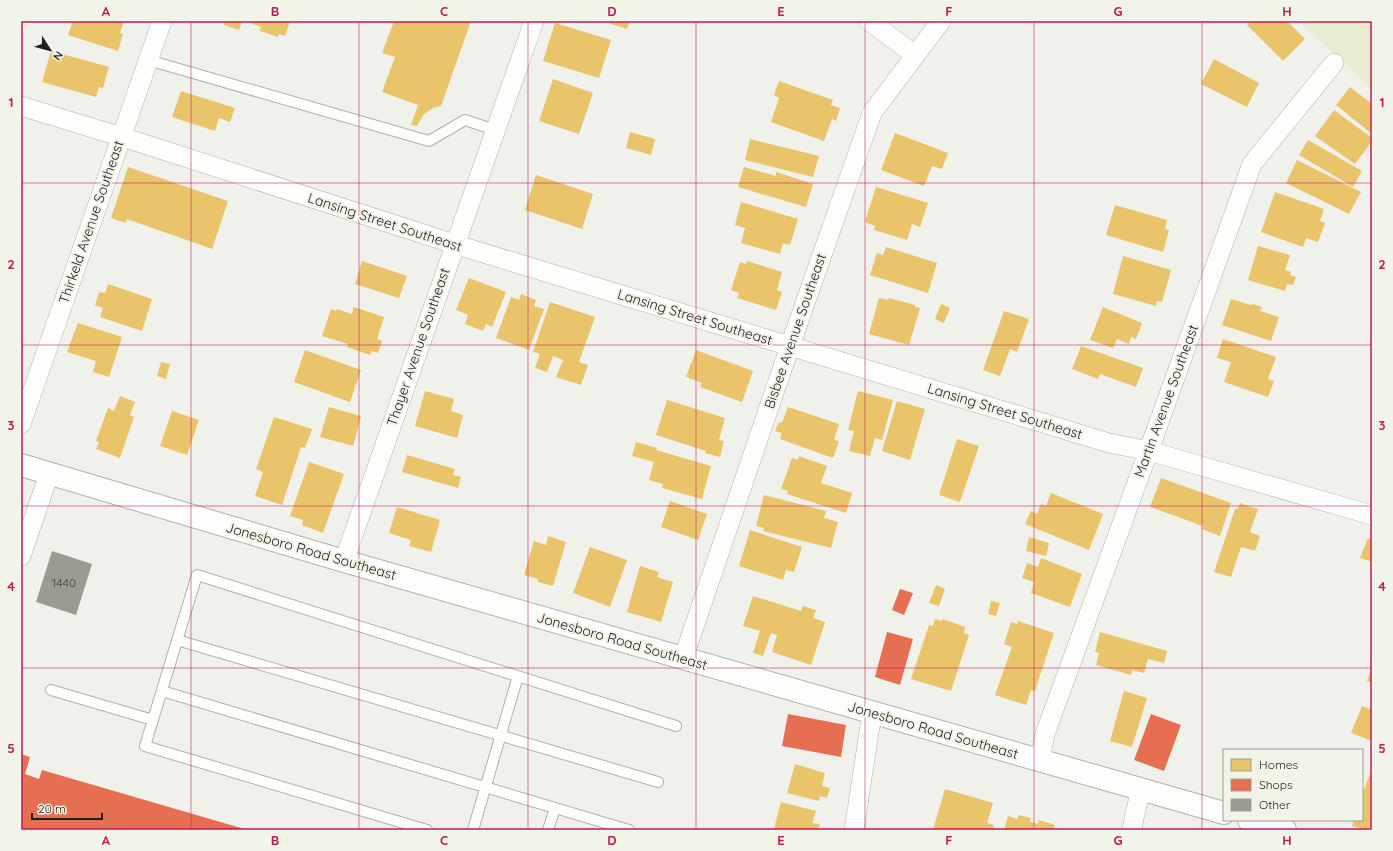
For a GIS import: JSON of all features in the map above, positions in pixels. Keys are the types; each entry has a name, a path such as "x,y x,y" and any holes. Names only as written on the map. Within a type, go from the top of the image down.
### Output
{"main road":[{"name":"Jonesboro Road Southeast","path":"21,465 344,561 1223,813"},
{"path":"1254,821 1285,830"}],"street":[{"name":"Thirkeld Avenue Southeast","path":"21,424 162,21"},
{"name":"Thayer Avenue Southeast","path":"344,561 454,244 534,21"},
{"path":"869,21 915,55"},
{"name":"Bisbee Avenue Southeast","path":"683,659 790,346 872,113 941,21"},
{"name":"Martin Avenue Southeast","path":"1040,760 1045,734 1252,164 1334,63"},
{"name":"Lansing Street Southeast","path":"21,106 454,244 1109,443 1149,451 1372,515"},
{"path":"21,556 50,474"},
{"path":"854,830 872,713"},
{"path":"1132,830 1141,789"}],"lane":[{"path":"148,60 429,141 466,120 495,130"},
{"path":"427,830 145,746 197,575 676,726"},
{"path":"177,640 658,782"},
{"path":"473,830 518,676"},
{"path":"51,690 153,720"},
{"path":"162,691 629,830"},
{"path":"548,830 555,808"}],"green space":[{"path":"1299,21 1372,21 1372,89"}],"building: Homes":[{"path":"73,21 124,21 120,33 123,34 118,51 68,35"},
{"path":"225,21 242,21 239,30 224,25"},
{"path":"246,21 290,21 285,36 279,34 278,37 260,31 261,27"},
{"path":"394,21 471,21 441,106 433,108 424,114 417,126 411,125 418,105 382,92 395,57 382,53"},
{"path":"602,21 630,21 627,29"},
{"path":"1251,21 1287,21 1305,39 1283,61 1247,25"},
{"path":"555,23 611,40 599,78 543,61"},
{"path":"51,51 109,67 103,88 99,87 96,97 42,82"},
{"path":"1214,59 1259,83 1247,107 1201,84"},
{"path":"553,79 593,93 579,134 539,121"},
{"path":"779,81 833,100 831,105 840,108 836,121 832,119 824,141 771,122 779,98 774,95"},
{"path":"1350,87 1372,104 1372,134 1336,105"},
{"path":"181,91 235,108 230,122 219,118 215,131 172,117"},
{"path":"1334,110 1372,138 1372,141 1355,164 1315,136"},
{"path":"630,132 655,139 651,155 626,148"},
{"path":"895,133 948,153 942,169 932,166 924,186 881,170"},
{"path":"750,139 819,156 813,177 745,160"},
{"path":"1308,140 1362,171 1353,187 1299,155"},
{"path":"1297,160 1361,192 1349,214 1286,183"},
{"path":"128,167 228,201 212,249 127,219 126,223 111,218"},
{"path":"744,167 776,176 776,172 813,184 806,207 738,187"},
{"path":"536,175 593,194 582,229 525,210"},
{"path":"876,187 928,203 920,227 912,224 907,240 874,230 875,226 865,222"},
{"path":"1275,192 1324,209 1320,221 1325,223 1318,242 1306,238 1303,247 1261,232"},
{"path":"741,202 798,219 790,245 783,243 780,254 741,243 745,228 735,225"},
{"path":"1115,205 1167,220 1165,229 1169,230 1163,252 1106,235"},
{"path":"1258,246 1290,255 1285,270 1291,272 1290,275 1296,277 1293,285 1287,284 1285,291 1248,280"},
{"path":"886,247 937,263 928,293 870,275 877,253 883,255"},
{"path":"1123,256 1171,270 1162,302 1157,301 1156,306 1113,294"},
{"path":"362,261 407,276 399,298 355,284"},
{"path":"747,261 782,272 777,290 782,292 776,310 737,298 739,293 731,290 740,262 746,264"},
{"path":"469,278 506,292 492,327 486,324 483,331 465,324 468,315 456,310"},
{"path":"108,284 152,299 142,331 100,317 103,308 95,305 99,292 105,293"},
{"path":"521,294 536,300 534,306 544,309 529,350 496,338 511,297 519,300"},
{"path":"879,298 888,300 889,298 915,305 915,307 920,308 909,345 869,334"},
{"path":"1231,299 1262,307 1260,311 1279,317 1271,341 1222,325"},
{"path":"550,302 595,317 579,362 588,365 581,385 556,377 563,360 553,356 547,372 535,368 540,354 533,352"},
{"path":"941,304 950,308 944,323 935,319"},
{"path":"354,307 384,317 377,339 382,341 378,353 372,351 370,355 347,347 348,344 322,336 331,309 336,311 337,309 352,314"},
{"path":"1103,307 1142,323 1136,339 1131,337 1129,344 1117,339 1113,348 1090,340"},
{"path":"1004,311 1029,319 1017,352 1010,349 1000,376 983,370"},
{"path":"78,323 122,337 109,377 93,372 96,361 67,352"},
{"path":"1223,339 1276,357 1268,379 1274,381 1268,397 1224,382 1231,362 1217,358"},
{"path":"1081,346 1143,368 1136,387 1100,374 1098,379 1072,369"},
{"path":"305,350 361,370 350,402 294,382"},
{"path":"696,350 753,371 742,402 700,387 702,383 686,377"},
{"path":"161,362 170,364 166,379 157,376"},
{"path":"425,391 454,399 451,411 463,415 457,438 415,426"},
{"path":"858,391 893,400 882,440 875,438 870,456 849,451 854,431 848,430"},
{"path":"120,396 135,402 130,415 134,417 120,458 96,449 99,442 96,441 108,408 114,411"},
{"path":"667,400 725,418 719,440 724,441 720,457 656,435"},
{"path":"897,401 925,409 910,460 882,451"},
{"path":"329,407 361,416 353,446 320,437"},
{"path":"788,407 839,424 834,440 839,441 833,458 780,439 782,433 775,431 779,422 782,423"},
{"path":"172,411 199,420 187,455 160,446"},
{"path":"274,417 312,429 305,448 301,447 282,505 255,496 263,472 256,469"},
{"path":"957,439 979,446 960,502 939,495"},
{"path":"636,442 657,448 656,450 711,466 702,499 662,488 663,484 649,480 654,462 632,456"},
{"path":"407,455 455,469 453,475 461,477 458,488 402,472"},
{"path":"799,456 827,466 821,483 852,493 846,513 787,494 788,491 781,489 792,458 798,460"},
{"path":"309,462 344,474 323,533 302,525 303,520 290,516"},
{"path":"1161,478 1231,503 1220,536 1202,529 1203,526 1150,507"},
{"path":"1051,493 1103,514 1089,550 1025,524 1031,511 1037,514 1041,504 1046,506"},
{"path":"764,495 826,511 824,518 838,522 831,548 763,531 764,528 756,526"},
{"path":"670,501 707,514 698,540 661,527"},
{"path":"1240,503 1258,509 1250,532 1260,536 1255,551 1241,547 1231,577 1214,572 1235,509 1238,509"},
{"path":"397,507 440,520 431,552 409,546 411,540 389,533"},
{"path":"750,530 802,547 794,572 786,570 783,580 739,566"},
{"path":"548,536 566,542 553,586 538,582 538,579 524,575 534,541 546,545"},
{"path":"1029,537 1049,543 1046,556 1026,551"},
{"path":"1368,538 1372,540 1372,562 1360,558"},
{"path":"590,547 627,560 610,607 573,593"},
{"path":"1041,558 1082,574 1070,607 1031,593 1034,582 1022,578 1027,563 1038,567"},
{"path":"640,566 659,572 657,577 673,582 661,622 627,612"},
{"path":"936,585 945,589 939,606 929,603"},
{"path":"753,596 801,611 803,606 816,610 813,618 825,622 811,665 772,652 777,635 771,633 763,656 753,653 760,631 743,626"},
{"path":"991,601 1000,603 996,616 988,614"},
{"path":"935,619 942,621 943,619 965,627 964,633 969,635 951,691 911,679 929,625 933,626"},
{"path":"1018,621 1054,633 1035,691 1031,690 1026,705 995,695 1012,647 1004,644 1011,622 1017,624"},
{"path":"1100,632 1167,651 1164,663 1148,659 1144,673 1132,670 1131,675 1096,665 1099,653 1095,652"},
{"path":"1372,665 1372,683 1367,681"},
{"path":"1124,691 1147,698 1132,747 1110,741"},
{"path":"1362,706 1372,710 1372,741 1351,733"},
{"path":"795,764 825,773 822,786 830,788 827,798 820,796 819,801 787,793"},
{"path":"1372,768 1372,830 1352,826 1354,821 1363,821 1364,790"},
{"path":"945,789 993,803 987,823 994,825 993,830 933,830"},
{"path":"781,802 816,811 812,823 820,824 818,830 774,829"},
{"path":"1019,815 1031,818 1030,822 1038,824 1039,820 1055,825 1054,830 1004,830 1008,816 1017,819"}],"building: Shops":[{"path":"900,589 913,593 904,615 892,610"},
{"path":"887,632 913,639 900,685 875,677"},
{"path":"788,714 846,725 841,757 782,746"},
{"path":"1151,714 1181,725 1164,771 1134,760"},
{"path":"21,754 30,757 25,774 39,779 42,770 248,830 21,830"}],"building: Other":[{"path":"52,551 92,564 76,615 36,602"}]}
